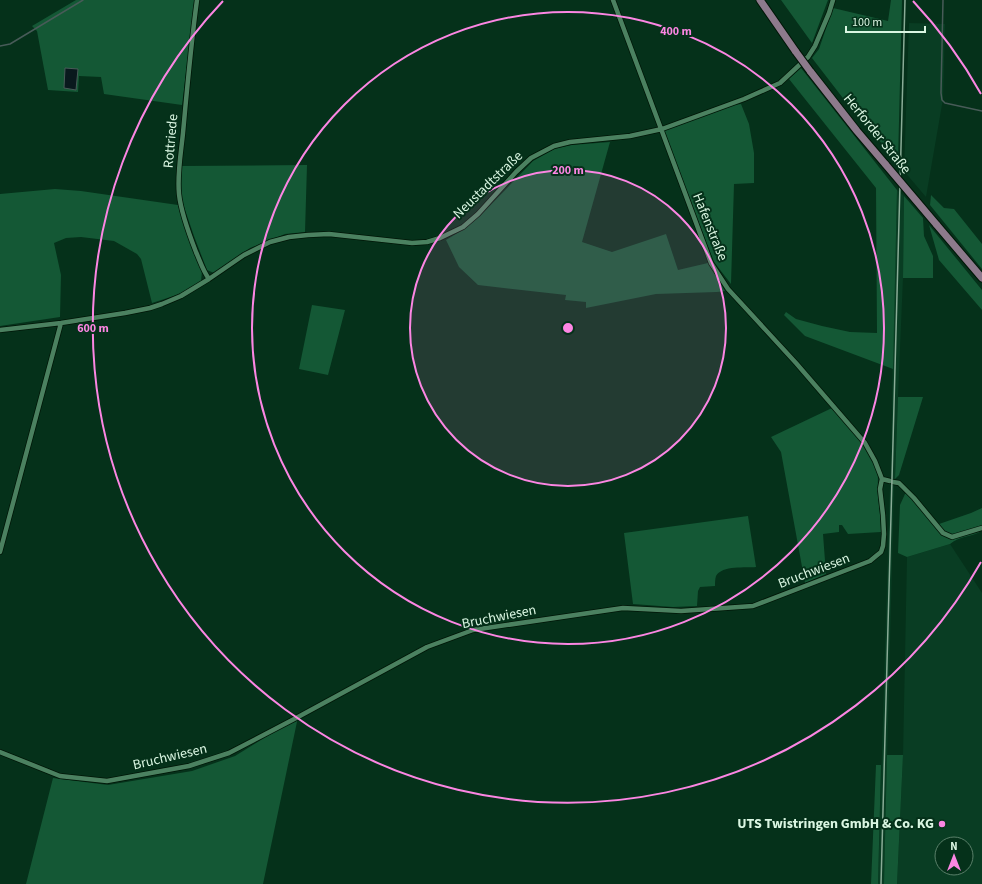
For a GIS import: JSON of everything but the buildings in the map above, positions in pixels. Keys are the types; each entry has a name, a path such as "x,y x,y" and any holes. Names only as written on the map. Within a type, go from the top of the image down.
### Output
{"main road":[{"name":"Herforder Straße","path":"760,0 810,71 857,131 982,278"}],"street":[{"name":"Rottriede","path":"197,0 178,179 181,205 190,237 209,279"},
{"name":"Hafenstraße","path":"614,0 711,263 728,289 796,363 865,443 875,461 882,479"},
{"name":"Neustadtstraße","path":"0,330 61,323 150,308 181,296 244,255 270,242 289,237 328,234 412,243 427,242 440,238 463,227 478,214 516,172 531,158 554,146 570,142 630,136 662,129 744,99 780,83 812,52 833,0"},
{"path":"0,552 61,323"},
{"path":"882,479 899,483 914,498 943,533 952,537 982,528"},
{"name":"Bruchwiesen","path":"0,752 60,776 108,781 189,766 229,753 427,646 473,630 623,608 681,611 752,606 870,561 881,552 884,534 880,489 882,479"}],"shaded area":[{"path":"76,0 195,0 182,105 104,94 101,77 79,76 78,92 48,90 37,31 32,26"},
{"path":"781,0 828,0 812,43"},
{"path":"891,0 902,0 898,162 849,106 812,58 819,49 833,8 888,21"},
{"path":"909,23 945,24 943,99 926,197 904,171"},
{"path":"65,68 78,69 76,90 64,88"},
{"path":"801,68 897,190 893,369 805,336 784,315 786,312 796,319 850,332 877,333 876,188 789,79"},
{"path":"741,104 749,124 754,153 754,183 734,184 731,284 714,262 663,130 733,105"},
{"path":"610,142 582,242 612,252 666,234 678,270 708,263 725,291 656,294 586,308 586,302 565,300 566,295 478,285 459,267 446,240 464,229 481,215 533,161 554,149 572,145"},
{"path":"307,165 305,232 285,234 250,248 214,273 207,270 183,204 180,188 182,166"},
{"path":"55,189 81,191 178,205 189,240 202,271 201,281 180,294 152,303 141,259 137,254 114,241 81,237 66,238 54,243 61,275 60,317 0,326 0,194"},
{"path":"897,190 904,196 903,278 895,479 891,479 893,336"},
{"path":"931,195 944,208 954,209 982,244 982,269 930,205"},
{"path":"904,196 923,218 924,236 933,256 933,278 903,278"},
{"path":"929,225 982,290 982,310 939,260"},
{"path":"312,305 345,310 328,375 299,369"},
{"path":"898,397 923,397 899,475 895,479"},
{"path":"832,408 869,453 877,470 881,532 848,534 842,525 839,525 839,532 823,534 826,574 805,583 781,452 771,437"},
{"path":"890,485 894,485 884,884 878,884"},
{"path":"911,492 939,524 982,508 982,531 957,539 950,544 907,557 898,553 900,505 905,494"},
{"path":"748,516 756,567 741,567 719,572 716,576 715,586 700,587 698,591 697,606 673,607 633,604 624,533"},
{"path":"950,544 982,593 982,884 897,884 903,755 907,557"},
{"path":"298,717 263,884 26,884 53,778 108,785 192,771 235,756"},
{"path":"887,755 903,755 897,884 884,884"},
{"path":"876,765 881,765 878,884 871,884"}],"waterway":[{"path":"0,46 10,44 83,0"},
{"path":"943,0 942,100 945,103 982,111"}],"railway":[{"path":"881,884 905,0"}],"place":[{"name":"UTS Twistringen GmbH & Co. KG","path":"942,824"}]}
